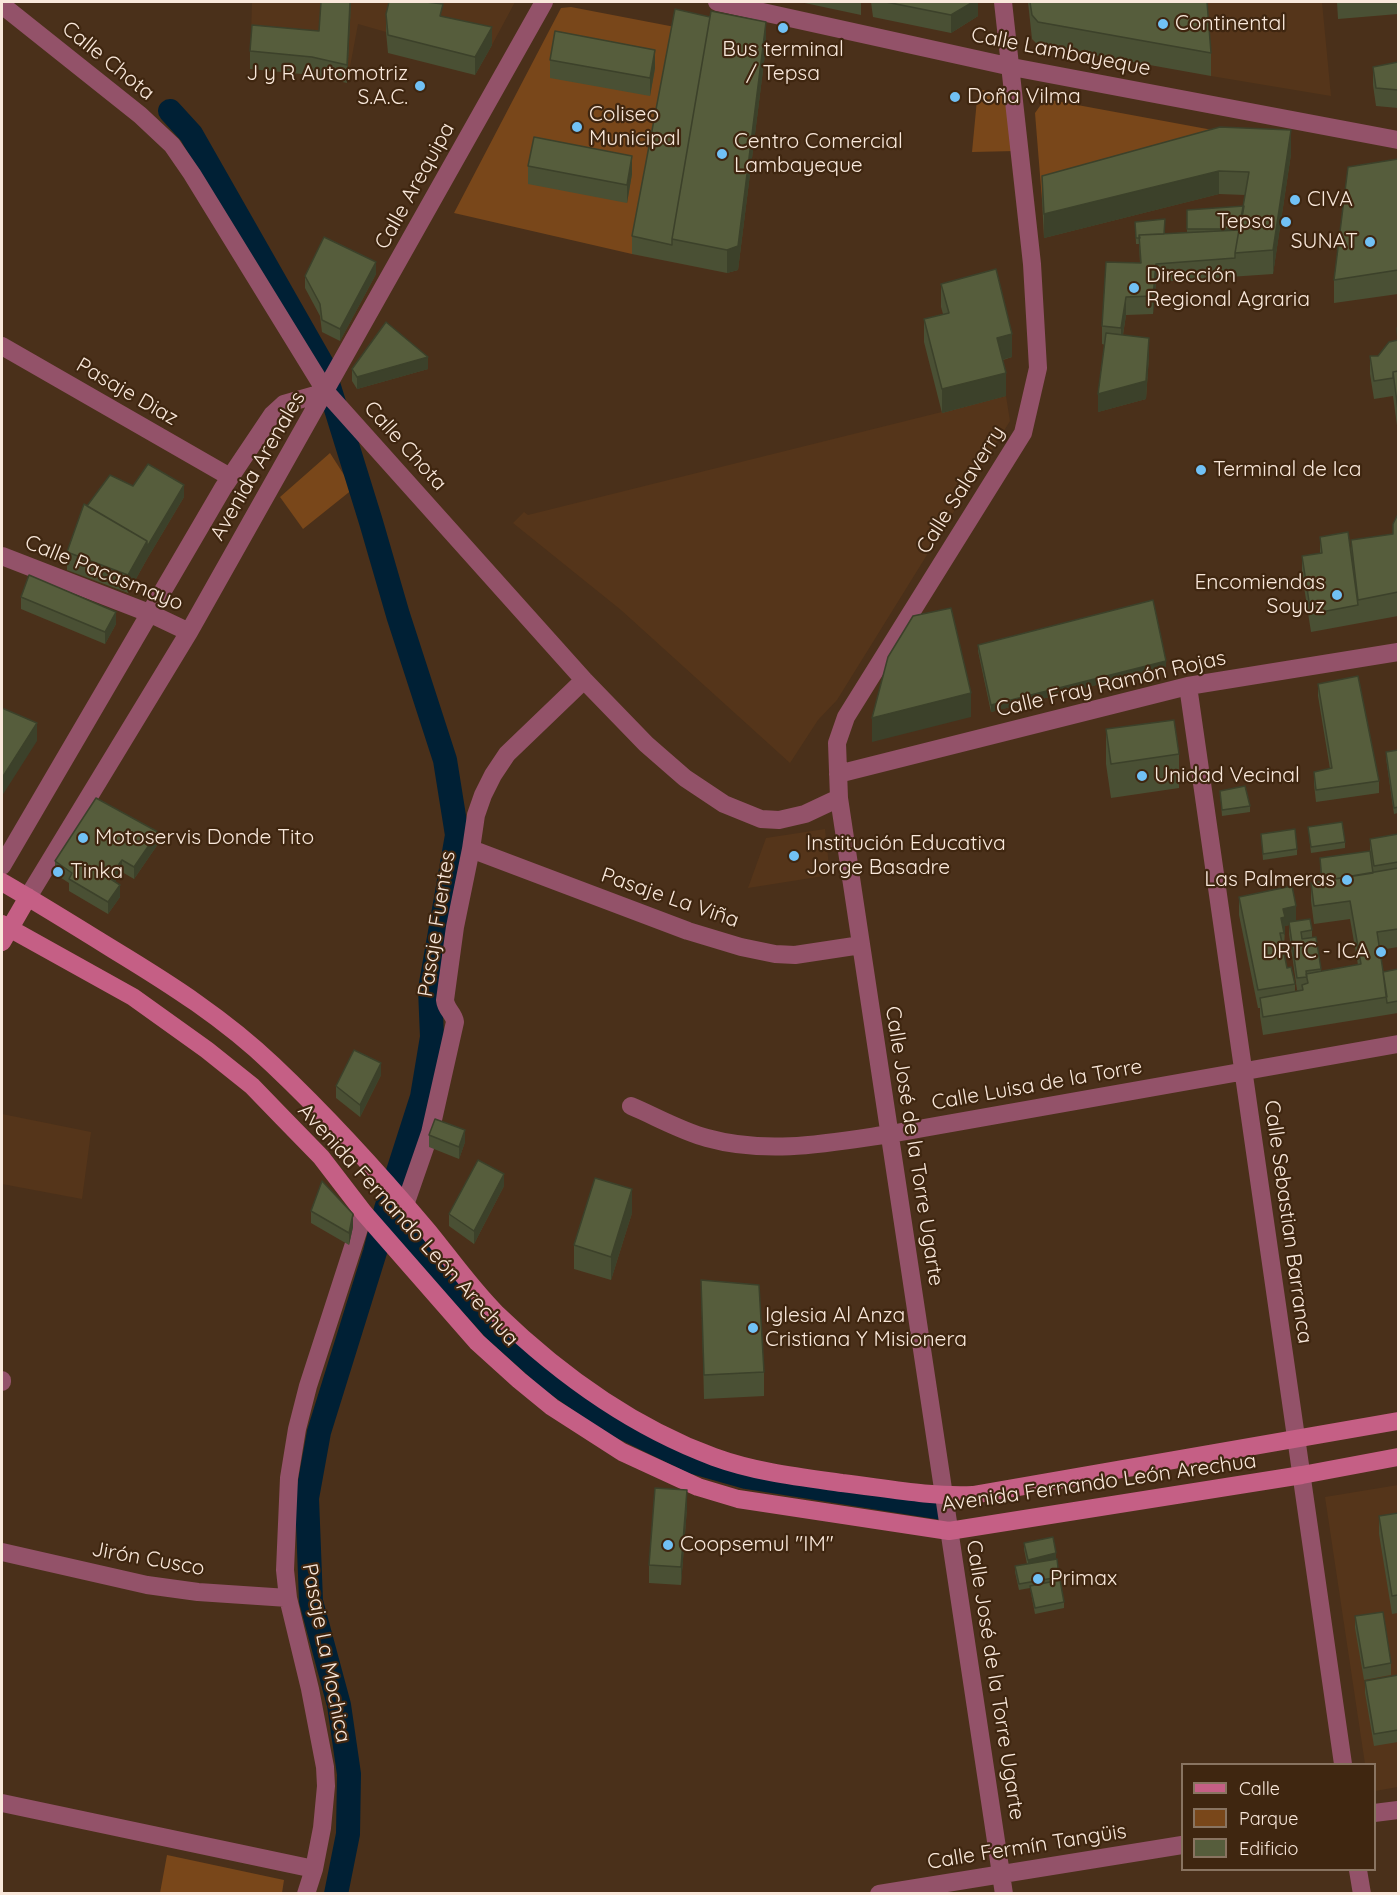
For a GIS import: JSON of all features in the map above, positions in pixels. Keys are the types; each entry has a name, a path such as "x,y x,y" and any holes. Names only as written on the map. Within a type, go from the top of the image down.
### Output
{"main road":[{"name":"Avenida Fernando León Arechua","path":"2,882 169,984 240,1035 310,1101 405,1205 494,1310 528,1343 564,1374 600,1397 674,1439 714,1457 786,1475 946,1496 973,1495 1398,1422"},
{"name":"Avenida Arenales","path":"4,931 28,897"},
{"name":"Avenida Fernando León Arechua","path":"4,931 133,998 207,1050 252,1086 321,1158 364,1213 486,1350 519,1380 552,1407 622,1452 698,1487 738,1499 949,1531 1302,1475 1398,1457"}],"street":[{"name":"Calle Arequipa","path":"326,392 544,2"},
{"name":"Calle Lambayeque","path":"717,2 1011,67 1398,140"},
{"name":"Calle Salaverry","path":"839,798 837,743 846,717 1023,433 1031,406 1038,368 1032,264 1003,2"},
{"name":"Calle Chota","path":"2,5 140,115 172,145 326,392 584,680 646,744 685,778 734,809 761,819 779,820 805,814 839,798"},
{"name":"Pasaje Diaz","path":"2,346 230,477"},
{"name":"Avenida Arenales","path":"2,866 230,477 272,415 285,404 326,392"},
{"name":"Avenida Arenales","path":"28,897 189,632 326,392"},
{"name":"Calle Pacasmayo","path":"2,556 149,613 189,632"},
{"name":"Calle Fray Ramón Rojas","path":"838,774 1188,686 1398,652"},
{"name":"Pasaje Fuentes","path":"405,1205 430,1133 455,1022 453,1015 447,1010 445,1000 455,927 476,815 493,775 507,754 584,680"},
{"name":"Calle Sebastian Barranca","path":"1188,686 1343,1763"},
{"name":"Calle José de la Torre Ugarte","path":"839,798 946,1496 949,1531 1004,1893"},
{"name":"Pasaje La Viña","path":"471,849 688,931 741,947 774,954 795,955 861,945"},
{"name":"Calle Luisa de la Torre","path":"631,1106 706,1137 742,1145 807,1146 890,1134 1398,1044"},
{"name":"Pasaje La Mochica","path":"306,1893 314,1869 324,1807 325,1767 288,1598 285,1570 289,1478 297,1429 308,1386 364,1213"},
{"name":"Jirón Cusco","path":"2,1552 147,1585 198,1592 288,1598"},
{"path":"2,1803 314,1869"},
{"path":"1376,1814 1398,1810"},
{"name":"Calle Fermín Tangüis","path":"879,1893 1181,1845"},
{"path":"1358,1871 1362,1893"}],"shaded area":[{"path":"252,2 515,2 492,45 440,34 386,32 358,24 347,83 312,75 250,69"},
{"path":"1205,2 1322,2 1331,96 1211,76"},
{"path":"1006,396 1010,421 837,700 818,720 790,763 621,610 513,523 524,512 528,515"},
{"name":"Institución Educativa Jorge Basadre","path":"825,829 830,875 748,888 766,838"},
{"path":"2,1114 91,1132 82,1199 2,1184"},
{"path":"1398,1485 1398,1787 1376,1791 1376,1763 1365,1763 1325,1497"}],"green space":[{"name":"Coliseo Municipal","path":"571,7 675,27 632,254 454,213 561,8"},
{"path":"978,89 1005,95 1016,151 972,152"},
{"path":"1045,99 1245,136 1220,151 1042,200 1035,113"},
{"path":"330,453 353,489 303,529 280,497"},
{"path":"167,1855 284,1880 282,1893 160,1893"}],"building":[{"path":"321,2 350,2 347,65 312,57 250,51 252,25 319,31"},
{"path":"389,2 443,4 440,16 492,27 475,57 388,35 386,14"},
{"path":"886,2 973,2 951,15"},
{"path":"1030,2 1207,2 1211,53 1038,22 1032,15"},
{"path":"675,9 710,17 672,245 632,236"},
{"name":"Centro Comercial Lambayeque","path":"711,11 766,22 738,246 727,250 672,239"},
{"path":"555,31 655,50 650,78 550,60"},
{"path":"1398,62 1398,90 1376,88 1373,67"},
{"path":"1220,127 1291,130 1273,250 1235,253 1249,172 1219,171 1044,214 1042,176"},
{"path":"534,137 632,156 627,185 528,166"},
{"name":"SUNAT","path":"1398,159 1398,270 1334,280 1348,167"},
{"path":"1244,206 1240,229 1187,229 1187,210"},
{"path":"1165,219 1164,234 1139,235 1140,238 1136,238 1135,222"},
{"path":"1239,230 1235,258 1156,264 1153,296 1126,297 1121,328 1102,326 1106,262 1141,263 1139,235"},
{"path":"324,237 376,262 340,329 322,320 320,304 305,276"},
{"path":"996,269 1012,334 997,338 1006,373 942,389 924,319 949,313 941,284"},
{"path":"386,322 428,357 357,377 352,369"},
{"path":"1106,333 1149,338 1146,381 1098,394"},
{"path":"1398,340 1398,371 1393,372 1393,378 1374,381 1370,356 1378,356 1389,342"},
{"path":"1398,371 1398,410 1393,372"},
{"path":"148,464 184,485 147,547 147,541 87,506 110,475 133,486"},
{"path":"84,504 147,541 128,575 67,552"},
{"path":"1398,514 1398,592 1358,600 1351,540 1393,534 1393,524"},
{"path":"1348,532 1358,605 1311,614 1302,556 1322,553 1320,537"},
{"path":"29,575 116,612 105,632 21,597"},
{"path":"1153,600 1166,661 991,705 978,645"},
{"path":"951,608 971,693 872,718 888,657 913,616"},
{"path":"1358,676 1379,781 1316,790 1314,772 1332,768 1318,684"},
{"path":"2,708 37,723 2,778"},
{"path":"1174,720 1179,754 1111,764 1106,729"},
{"path":"1398,750 1398,807 1394,808 1386,752"},
{"path":"1245,786 1250,806 1222,810 1220,791"},
{"path":"96,798 158,832 134,867 122,860 109,878 120,885 108,902 69,879 72,873 55,861"},
{"path":"1342,822 1345,842 1311,847 1308,827"},
{"path":"1295,829 1297,849 1263,854 1261,834"},
{"path":"1398,834 1398,862 1374,866 1370,839"},
{"path":"1370,851 1373,873 1322,881 1320,858"},
{"path":"1398,868 1398,929 1377,932 1387,997 1263,1017 1260,998 1303,990 1302,985 1308,983 1306,974 1361,964 1350,901 1314,906 1311,883"},
{"path":"1292,886 1296,906 1283,909 1285,917 1281,918 1284,933 1280,933 1287,968 1291,967 1295,984 1258,990 1239,897"},
{"path":"1310,919 1312,930 1301,932 1302,939 1316,937 1321,969 1306,971 1307,977 1297,978 1289,922"},
{"path":"1398,969 1398,1001 1387,1003 1383,972"},
{"path":"354,1050 381,1063 360,1105 336,1086"},
{"path":"435,1119 465,1130 459,1147 429,1135"},
{"path":"478,1160 504,1174 474,1231 449,1214"},
{"path":"595,1178 632,1189 611,1257 574,1245"},
{"path":"322,1181 353,1214 349,1233 311,1211"},
{"path":"701,1280 759,1285 764,1372 704,1375"},
{"name":"Coopsemul \"IM\"","path":"655,1488 687,1490 681,1567 649,1565"},
{"path":"1398,1513 1398,1595 1392,1596 1379,1516"},
{"name":"Primax","path":"1053,1537 1056,1553 1028,1560 1024,1543"},
{"name":"Primax","path":"1057,1559 1059,1577 1019,1584 1015,1566"},
{"name":"Primax","path":"1060,1580 1064,1602 1035,1608 1030,1586"},
{"path":"1383,1612 1391,1663 1364,1668 1355,1616"},
{"path":"1398,1675 1398,1730 1374,1734 1365,1681"}],"waterway":[{"path":"170,111 191,134 322,364 398,615 445,760 457,835 430,989 432,1037 422,1097 319,1432 307,1498 311,1601 339,1705 349,1774 348,1834 336,1894"},
{"path":"386,1209 494,1329 552,1381 611,1422 693,1462 746,1477 942,1508"}],"place":[{"name":"Continental","path":"1163,24"},
{"name":"Bus terminal / Tepsa","path":"783,28"},
{"name":"J y R Automotriz S.A.C.","path":"420,86"},
{"name":"Doña Vilma","path":"955,97"},
{"name":"Coliseo Municipal","path":"577,127"},
{"name":"Centro Comercial Lambayeque","path":"722,154"},
{"name":"CIVA","path":"1295,200"},
{"name":"Tepsa","path":"1286,222"},
{"name":"SUNAT","path":"1370,242"},
{"name":"Dirección Regional Agraria","path":"1134,288"},
{"name":"Terminal de Ica","path":"1201,470"},
{"name":"Encomiendas Soyuz","path":"1337,595"},
{"name":"Unidad Vecinal","path":"1142,776"},
{"name":"Motoservis Donde Tito","path":"83,838"},
{"name":"Institución Educativa Jorge Basadre","path":"794,856"},
{"name":"Tinka","path":"58,872"},
{"name":"Las Palmeras","path":"1347,880"},
{"name":"DRTC - ICA","path":"1381,952"},
{"name":"Iglesia Al Anza Cristiana Y Misionera","path":"753,1328"},
{"name":"Coopsemul \"IM\"","path":"668,1545"},
{"name":"Primax","path":"1038,1579"}]}
